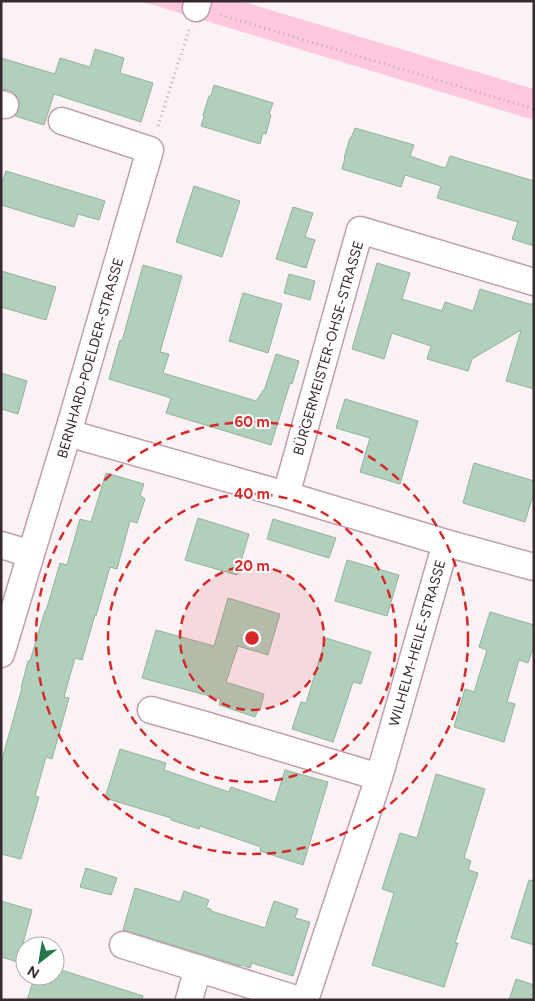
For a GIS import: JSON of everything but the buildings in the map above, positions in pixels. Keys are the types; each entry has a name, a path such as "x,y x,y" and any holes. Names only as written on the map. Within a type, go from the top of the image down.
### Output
{"street":[{"path":"62,121 150,150"},
{"name":"BERNHARD-POELDER-STRASSE","path":"1,654 68,433 150,150"},
{"name":"BÜRGERMEISTER-OHSE-STRASSE","path":"286,495 360,230 534,282"},
{"name":"WILHELM-HEILE-STRASSE","path":"68,433 446,543 379,777 305,1000"},
{"path":"446,543 534,567"},
{"path":"1,545 31,554"},
{"path":"151,710 379,777"},
{"path":"123,945 299,1000"},
{"path":"188,1000 198,968"}],"path":[{"path":"150,150 197,4 534,109"}],"shaded area":[{"path":"140,1 241,1 534,89 534,120"}]}
